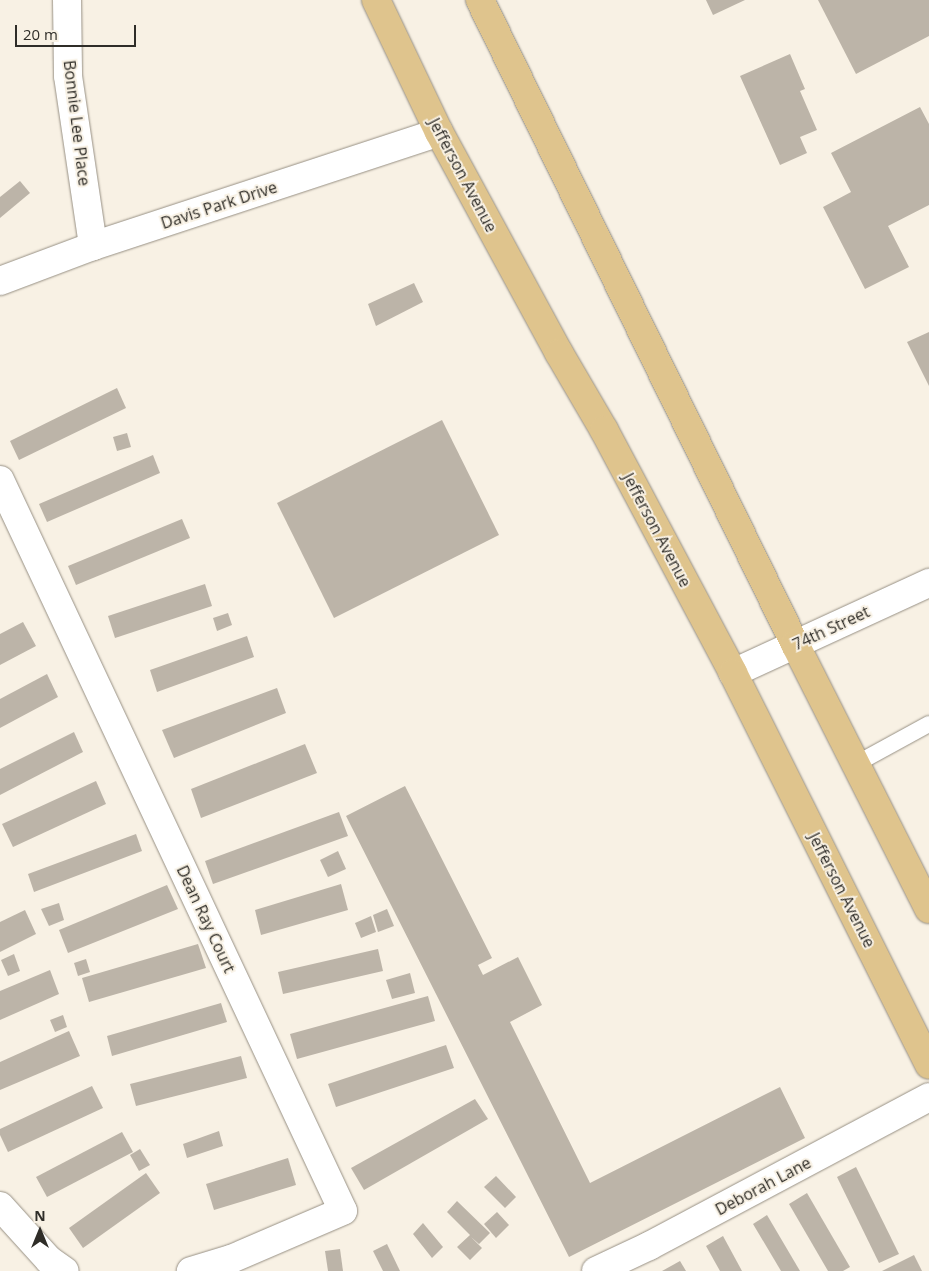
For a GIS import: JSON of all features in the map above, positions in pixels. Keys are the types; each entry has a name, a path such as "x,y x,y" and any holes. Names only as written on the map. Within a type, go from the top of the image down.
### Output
{"main road":[{"name":"Jefferson Avenue","path":"376,0 439,132 559,353 608,438 733,673 929,1065"},
{"path":"480,0 795,644 929,909"}],"street":[{"name":"Bonnie Lee Place","path":"67,0 68,76 93,246"},
{"name":"Davis Park Drive","path":"0,281 93,246 439,132"},
{"name":"Dean Ray Court","path":"0,480 342,1211 232,1258 190,1271"},
{"name":"74th Street","path":"733,673 929,583"},
{"name":"Deborah Lane","path":"596,1271 658,1242 929,1097"},
{"path":"0,1206 49,1260 65,1271"}],"lane":[{"path":"856,764 929,724"}],"building":[{"path":"706,0 745,0 713,15"},
{"path":"818,0 929,0 929,36 856,74"},
{"path":"790,54 805,89 800,91 817,130 800,137 807,153 780,165 740,76"},
{"path":"920,107 929,124 929,205 888,226 909,267 865,289 823,207 851,192 831,153"},
{"path":"20,181 30,193 0,218 0,197"},
{"path":"414,283 423,302 376,326 368,304"},
{"path":"929,332 929,386 907,342"},
{"path":"117,388 126,408 19,460 10,441"},
{"path":"442,420 499,535 334,618 277,503"},
{"path":"127,433 131,447 117,451 113,437"},
{"path":"153,455 160,473 47,522 39,504"},
{"path":"182,519 190,538 76,585 68,566"},
{"path":"205,584 212,606 115,638 108,616"},
{"path":"228,613 232,625 217,631 213,618"},
{"path":"23,622 36,646 0,665 0,634"},
{"path":"247,636 254,657 157,692 150,670"},
{"path":"47,674 58,697 0,728 0,699"},
{"path":"277,688 286,713 174,758 162,730"},
{"path":"74,732 83,752 0,795 0,769"},
{"path":"305,744 317,773 201,818 191,789"},
{"path":"96,781 106,804 13,847 2,824"},
{"path":"405,786 492,958 478,965 483,975 518,957 542,1005 510,1022 590,1183 780,1087 805,1138 569,1257 346,816"},
{"path":"339,812 348,836 213,884 205,861"},
{"path":"136,834 142,851 34,892 28,874"},
{"path":"338,851 346,869 328,877 320,860"},
{"path":"341,884 348,910 261,935 255,910"},
{"path":"167,885 178,909 68,953 59,930"},
{"path":"59,903 64,920 49,926 41,909"},
{"path":"387,909 394,926 378,932 373,915"},
{"path":"25,910 36,934 0,952 0,922"},
{"path":"371,916 376,932 361,938 355,923"},
{"path":"198,944 206,968 89,1002 82,978"},
{"path":"378,949 383,971 283,994 278,972"},
{"path":"14,954 20,971 8,976 1,960"},
{"path":"86,959 90,972 78,976 74,963"},
{"path":"50,970 59,994 0,1020 0,991"},
{"path":"410,973 415,993 392,999 386,980"},
{"path":"428,996 435,1021 297,1059 290,1034"},
{"path":"221,1003 227,1022 112,1056 107,1036"},
{"path":"63,1015 67,1027 55,1032 50,1020"},
{"path":"69,1031 80,1056 0,1090 0,1062"},
{"path":"446,1045 454,1068 336,1107 328,1084"},
{"path":"241,1056 247,1078 136,1106 130,1084"},
{"path":"92,1086 103,1108 8,1152 0,1135 0,1129"},
{"path":"475,1099 488,1119 364,1190 351,1168"},
{"path":"219,1131 223,1146 187,1158 183,1144"},
{"path":"122,1132 133,1152 47,1197 36,1177"},
{"path":"140,1149 150,1165 139,1171 130,1155"},
{"path":"288,1158 296,1185 214,1210 206,1184"},
{"path":"856,1167 899,1254 879,1263 837,1177"},
{"path":"146,1173 160,1193 83,1248 69,1228"},
{"path":"496,1176 516,1197 505,1208 484,1187"},
{"path":"807,1193 850,1267 843,1271 828,1271 789,1204"},
{"path":"457,1201 490,1233 479,1244 471,1237 482,1248 470,1260 457,1247 470,1235 447,1212"},
{"path":"497,1212 509,1225 496,1238 484,1224"},
{"path":"767,1215 800,1271 781,1271 753,1224"},
{"path":"423,1223 443,1247 432,1258 413,1234"},
{"path":"723,1236 742,1271 720,1271 706,1246"},
{"path":"387,1244 400,1271 383,1271 373,1251"},
{"path":"340,1249 343,1271 328,1271 325,1251"},
{"path":"914,1255 922,1271 882,1271"},
{"path":"680,1261 686,1271 662,1271"}]}
